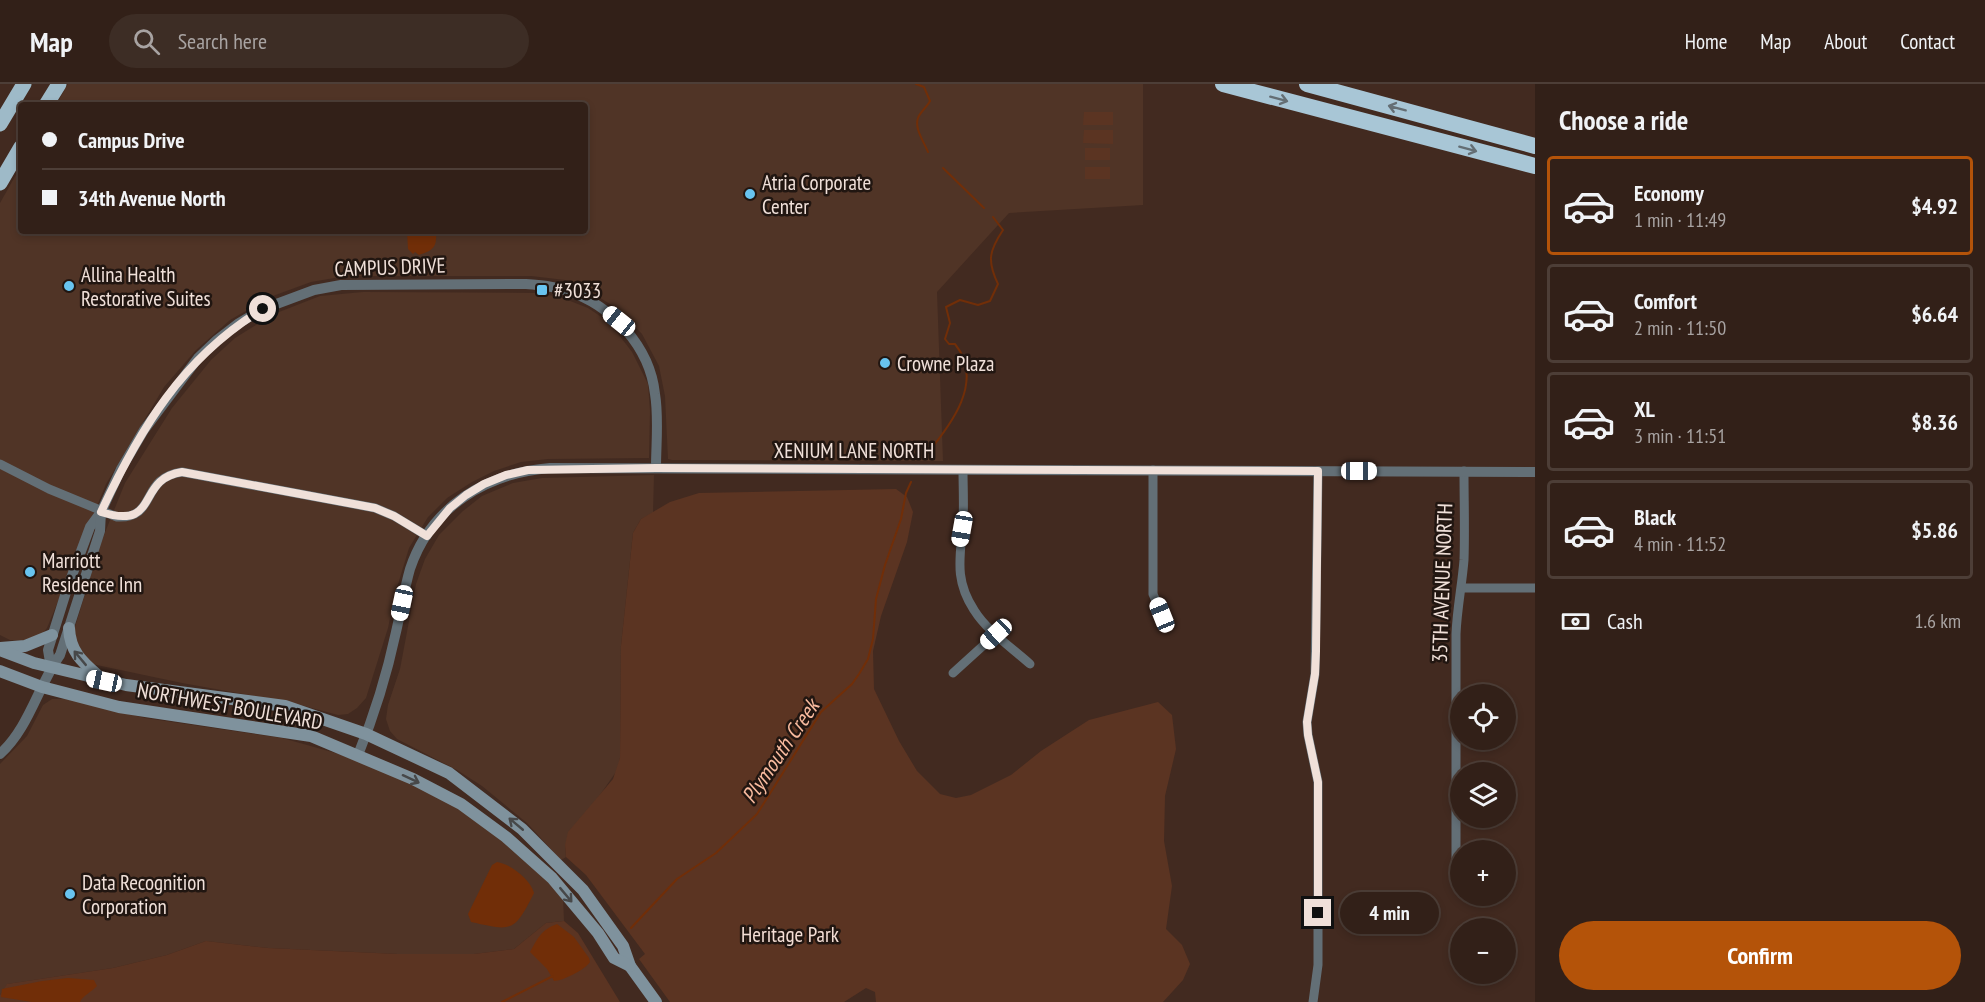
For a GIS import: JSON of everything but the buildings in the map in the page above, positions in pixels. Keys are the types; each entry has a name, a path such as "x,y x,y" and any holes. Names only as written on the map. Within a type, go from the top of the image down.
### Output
{"highway":[{"path":"0,124 24,84"},
{"path":"48,102 59,84"},
{"path":"1223,84 1535,166"},
{"path":"1307,84 1535,146"},
{"path":"0,183 18,152"}],"main road":[{"path":"69,628 70,642 74,651 82,662 104,681"},
{"path":"0,649 25,646 52,635"},
{"name":"NORTHWEST BOULEVARD","path":"0,649 15,657 104,681 285,706 366,734 449,773 522,829 583,890 623,946 630,966 656,1002"},
{"name":"NORTHWEST BOULEVARD","path":"0,671 42,687 119,707 311,736 413,779 461,804 506,837 552,878 598,933 615,958 630,966"}],"street":[{"name":"CAMPUS DRIVE","path":"51,668 48,650 52,635 90,527 101,512 121,469 169,393 198,358 232,328 263,309 314,290 341,285 526,284 567,290 586,298 619,321 643,355 651,373 656,393 656,468"},
{"path":"0,464 49,489 117,517 136,514 142,509 159,481 166,476 182,472 375,508 394,516 427,536"},
{"name":"XENIUM LANE NORTH","path":"358,755 386,673 411,567 427,536 450,508 466,495 506,475 550,468 1535,472"},
{"path":"963,470 963,520 958,562 966,596 975,611 996,634 1030,664"},
{"path":"1153,470 1153,594 1162,615"},
{"path":"1313,1002 1318,965 1318,782 1307,722 1315,674 1318,471"},
{"name":"35TH AVENUE NORTH","path":"1456,840 1457,623 1464,558 1464,471"},
{"name":"CAMPUS DRIVE","path":"0,754 18,733 60,655 100,531 101,512"},
{"path":"1462,588 1535,588"},
{"path":"953,673 996,634"}],"shaded area":[{"path":"68,84 1143,84 1143,205 1009,213 937,292 943,461 668,459 665,396 659,366 642,334 618,309 565,280 531,276 346,276 311,282 270,297 230,320 196,350 164,387 106,484 47,628 39,638 25,641 10,640 0,635 0,203 18,171 18,234 588,234 588,102 58,102"},
{"path":"407,234 436,234 434,247 428,251 419,255 415,252 413,254 408,249"},
{"path":"363,292 536,293 560,297 588,308 609,322 632,352 648,384 649,458 548,459 521,462 494,471 447,498 428,517 409,548 395,594 388,628 366,698 348,714 338,715 293,703 182,683 92,664 85,660 74,638 75,627 100,545 125,483 172,408 211,360 235,338 274,314 320,296"},
{"path":"654,475 653,513 641,519 633,533 621,646 618,769 565,845 566,857 561,860 527,823 482,786 457,770 397,739 390,731 386,719 388,705 400,669 416,584 425,559 439,535 482,496 513,483 542,478"},
{"path":"52,699 66,699 145,718 282,738 339,754 417,785 473,817 515,849 563,897 564,921 546,923 514,949 474,954 397,954 268,948 206,941 167,955 113,968 8,984 0,995 0,764 27,736 43,705"},
{"path":"497,862 520,873 534,893 521,916 510,926 495,927 471,922 468,914 492,865"},
{"path":"557,924 574,937 590,962 573,975 554,981 547,969 530,952 544,932"},
{"path":"68,978 94,980 97,986 80,1002 32,1002 1,997 2,989"}],"green space":[{"path":"1084,112 1113,112 1113,125 1083,125"},
{"path":"1084,130 1113,130 1113,144 1083,143"},
{"path":"1085,148 1110,148 1110,160 1085,160"},
{"path":"1085,167 1110,167 1110,179 1085,179"},
{"name":"Heritage Park","path":"896,489 907,497 913,512 907,542 881,616 873,651 874,689 899,741 917,771 940,794 956,798 971,795 1011,775 1041,751 1089,720 1158,702 1172,715 1176,749 1165,796 1164,841 1172,886 1166,929 1182,945 1190,964 1183,980 1163,1002 876,1002 875,992 866,988 844,1002 670,1002 639,959 645,954 586,875 566,857 565,845 568,832 613,779 620,758 621,646 633,533 641,519 670,502 699,493"},
{"path":"564,921 578,933 620,1002 0,1002 0,995 7,984 113,968 167,955 206,941 268,948 397,954 474,954 514,949 546,923"}],"waterway":[{"name":"Plymouth Creek","path":"916,84 924,87 930,101 917,122 918,131 928,152"},
{"name":"Plymouth Creek","path":"943,168 984,208"},
{"name":"Plymouth Creek","path":"926,455 954,416 966,387 967,373 963,358 955,344 949,344 945,339 950,323 946,307 960,300 978,305 990,301 998,284 992,269 991,256 1003,230 993,217"},
{"name":"Plymouth Creek","path":"631,928 677,879 716,853 757,814 821,712 852,684 859,674 868,659 873,639 876,599 911,482"},
{"name":"Plymouth Creek","path":"502,1002 553,976"}],"place":[{"name":"Atria Corporate Center","path":"750,194"},
{"name":"Allina Health Restorative Suites","path":"69,286"},
{"name":"#3033","path":"542,290"},
{"name":"Crowne Plaza","path":"885,363"},
{"name":"Marriott Residence Inn","path":"30,572"},
{"name":"Data Recognition Corporation","path":"70,894"}],"route":[{"path":"263,309 239,323 218,340 198,358 169,393 121,469 101,512 117,517 136,514 142,509 159,481 166,476 182,472 375,508 394,516 427,536 450,508 484,484 506,475 550,468 1318,471 1315,674 1307,722 1318,782 1318,913"}]}
